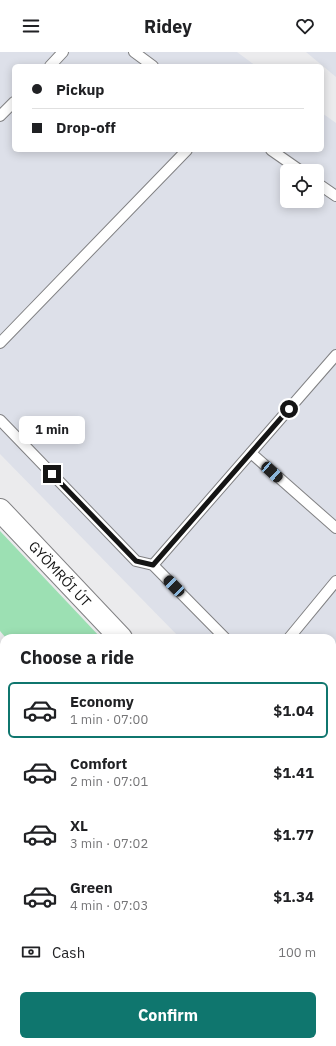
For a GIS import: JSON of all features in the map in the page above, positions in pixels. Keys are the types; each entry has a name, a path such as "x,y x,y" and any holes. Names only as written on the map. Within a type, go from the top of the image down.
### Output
{"street":[{"name":"GYÖMRŐI ÚT","path":"0,510 117,634"}],"lane":[{"path":"52,64 63,52"},
{"path":"134,52 151,64"},
{"path":"0,116 12,104"},
{"path":"0,343 185,152"},
{"path":"274,152 291,164"},
{"path":"324,187 336,196"},
{"path":"153,565 336,355"},
{"path":"0,420 136,561 153,565 221,634"},
{"path":"251,452 336,528"},
{"path":"292,634 336,581"}],"shaded area":[{"path":"0,52 237,52 253,64 12,64 12,152 324,152 324,114 336,123 336,634 176,634 0,454"},
{"path":"306,52 336,52 336,77 324,67 324,64 320,64"}],"green space":[{"path":"0,531 97,634 3,634 0,631"}],"route":[{"path":"52,474 136,561 153,565 289,409"}]}
